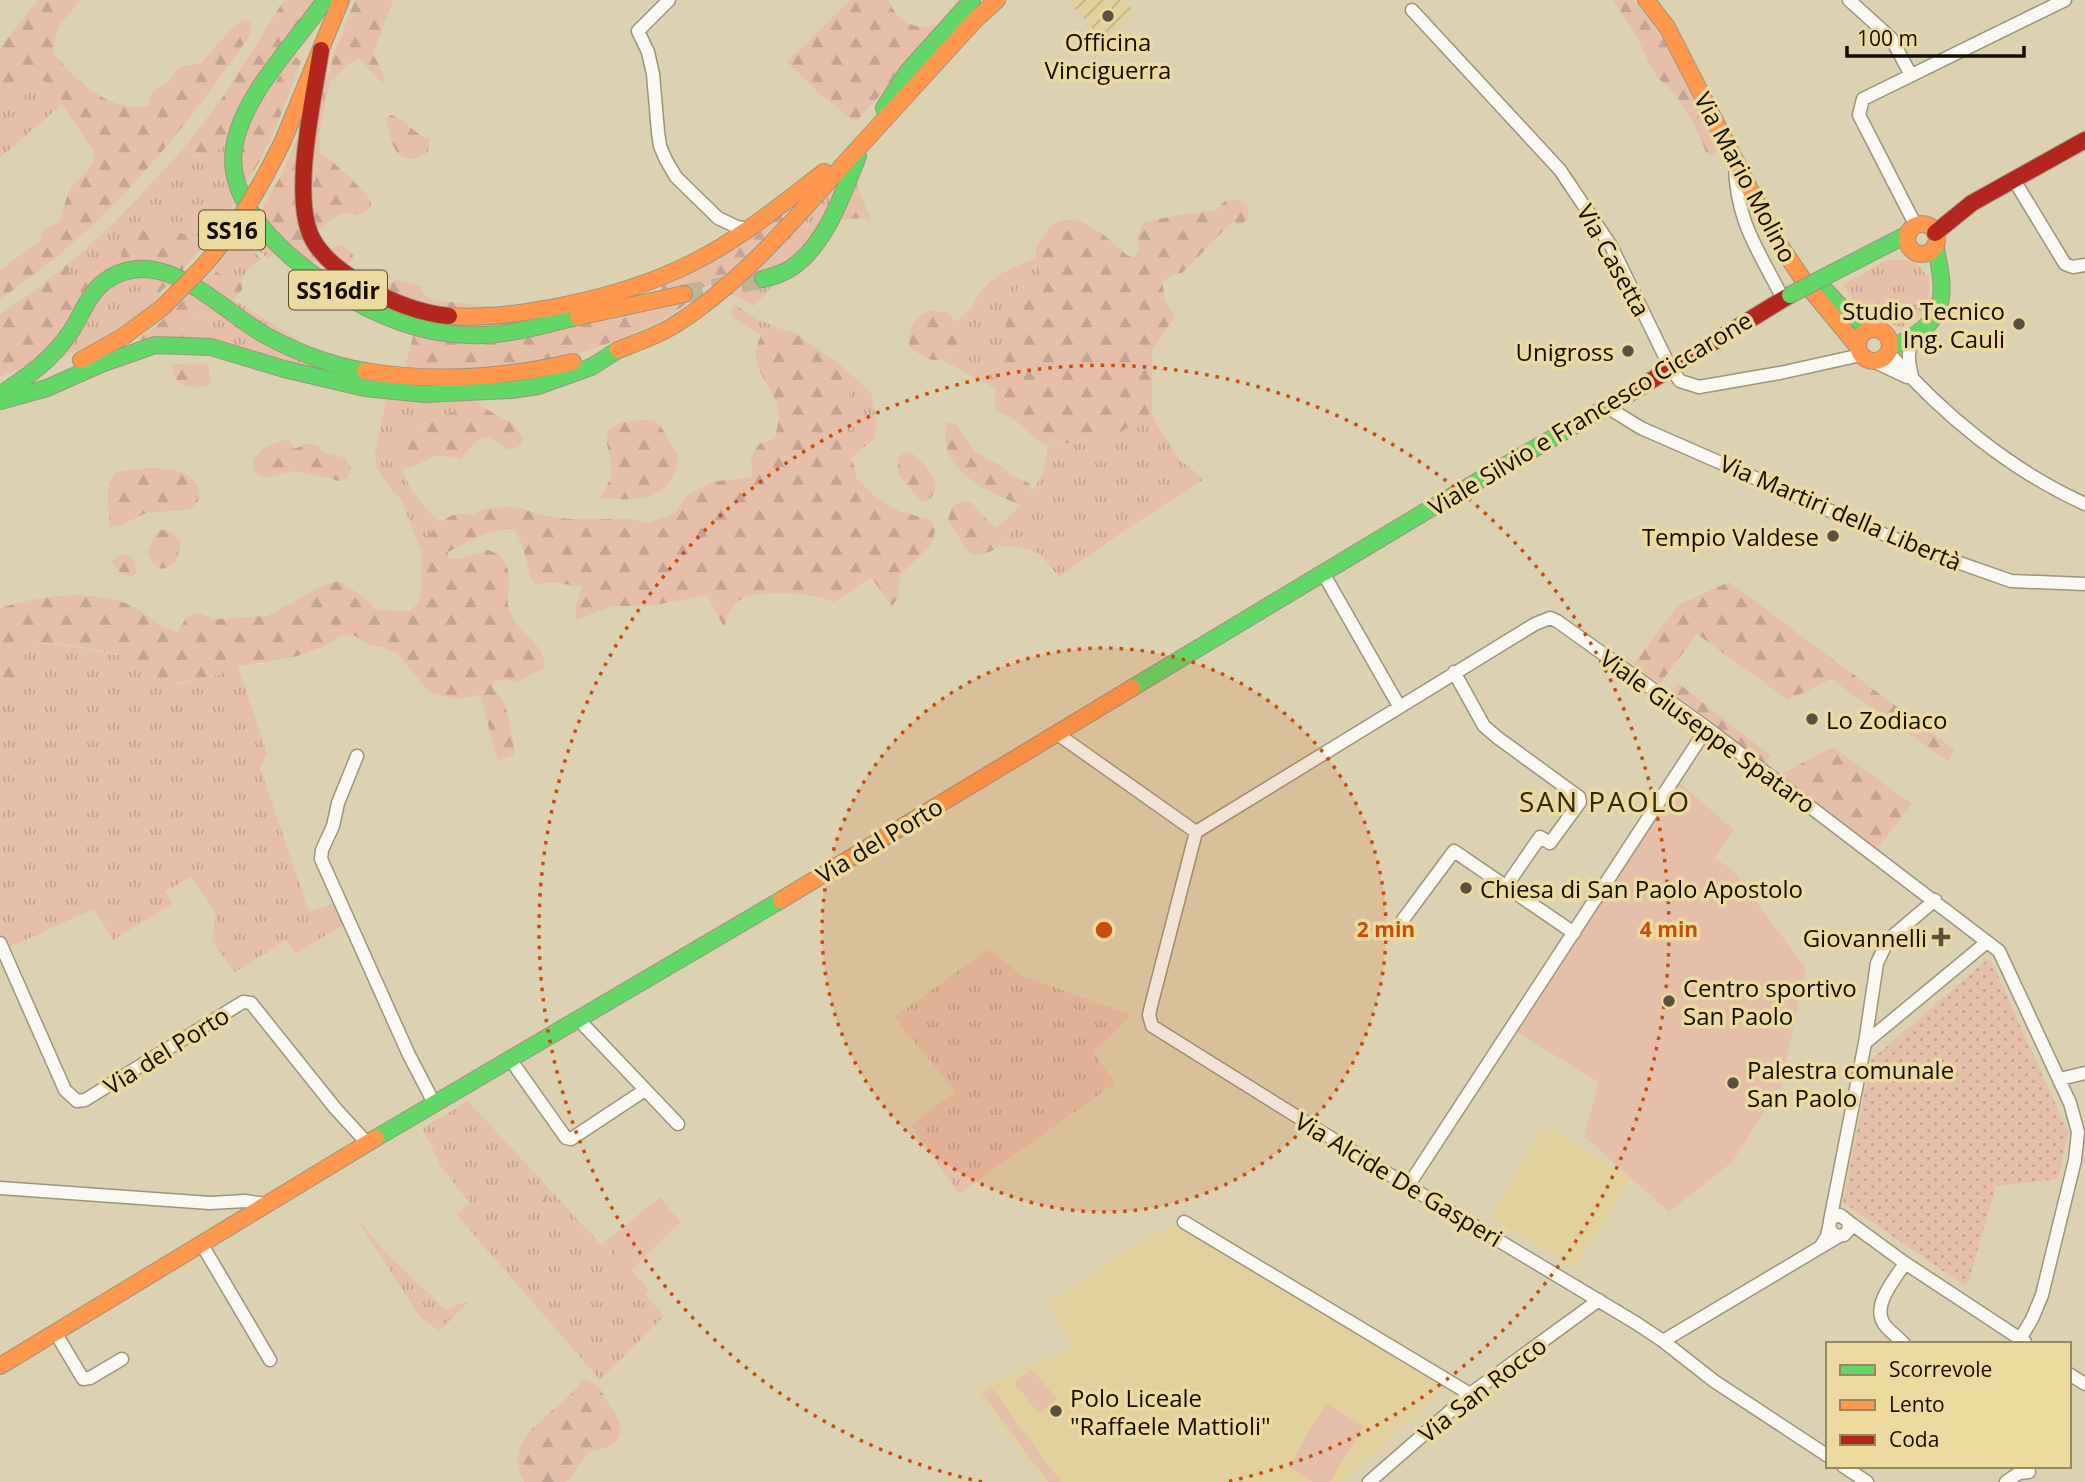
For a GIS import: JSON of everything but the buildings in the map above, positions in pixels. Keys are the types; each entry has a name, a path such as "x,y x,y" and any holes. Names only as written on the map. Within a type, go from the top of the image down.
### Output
{"main road":[{"name":"SS16dir","path":"325,0 255,96 234,146 232,171 238,190 258,222 291,256 324,281 378,313 428,329 466,334 499,335 684,294"},
{"name":"SS16","path":"0,395 99,351 133,330 163,307 214,254 261,186 283,141 341,0"},
{"name":"SS16dir","path":"762,279 793,267 808,255 846,187 863,144 908,71 972,0"},
{"name":"SS16dir","path":"608,355 670,328 707,303 759,255 976,18 997,0"},
{"name":"Via Mario Molino","path":"1646,0 1667,27 1762,215 1790,261 1864,354"},
{"name":"Via Mario Molino","path":"1660,0 1681,32 1785,233 1833,300 1876,330"},
{"name":"SS16dir","path":"321,50 306,169 304,205 307,227 315,245 328,260 351,278 387,298 430,314 496,317 615,292 666,275 718,249 749,229 863,144"},
{"path":"1920,331 1876,330 1862,334 1864,354 1882,359 1889,350 1920,331 1937,316 1943,290 1942,278 1920,238 1972,203 2085,140"},
{"name":"Viale Silvio e Francesco Ciccarone","path":"1323,573 1607,407 1787,297 1861,258 1890,251 1920,238"},
{"path":"0,395 47,362 106,280 138,270 153,269 172,275 200,291 236,317 279,342 325,361 376,373 423,380 481,378 533,371 608,355"},
{"path":"1876,330 1888,339 1889,350"},
{"path":"0,401 47,388 101,364 155,345 211,347 284,369 365,388 424,394 511,390 538,386 591,367 608,355"},
{"name":"Via del Porto","path":"0,1366 367,1143 769,907 1323,573"}],"street":[{"path":"668,0 638,31 648,51 653,74 660,146 676,177 718,218 737,227 749,229"},
{"path":"1849,0 1891,38 1911,75"},
{"path":"1920,238 1859,115 1863,99 2065,0"},
{"name":"Via Casetta","path":"1412,10 1560,170 1611,246 1670,367 1680,381 1699,387 1780,373 1864,354"},
{"path":"1735,160 1735,186 1740,213 1750,236 1787,297"},
{"path":"2014,180 2065,264 2073,267 2085,265"},
{"path":"718,218 721,237 718,249"},
{"path":"1913,380 1908,357 1910,347 1920,331"},
{"path":"1889,350 1913,380 1994,450 2051,488 2085,504"},
{"path":"1864,354 1913,380"},
{"name":"Via Martiri della Libertà","path":"1607,407 1640,428 1890,537 1941,556 2011,580 2085,584"},
{"path":"1323,573 1399,706"},
{"name":"Viale Giuseppe Spataro","path":"1196,832 1535,624 1550,618 1557,621 1707,728 1935,900 1998,951 2060,1079 2078,1132 2075,1160 2042,1295 2023,1341"},
{"path":"1454,672 1484,726 1579,797 1580,802 1550,843 1540,837 1511,879"},
{"path":"1408,1186 1707,728"},
{"path":"1056,733 1196,832"},
{"path":"357,756 338,803 321,859 414,1065 434,1103"},
{"name":"Via Alcide De Gasperi","path":"1196,832 1151,1006 1149,1015 1152,1026 1408,1186 1599,1300 1663,1341 1714,1381 1826,1455"},
{"path":"1402,921 1454,851 1574,933"},
{"path":"1839,1226 1833,1198 1865,1043 1877,963 1888,940 1935,900"},
{"path":"1865,1043 1987,942"},
{"name":"Via del Porto","path":"0,943 65,1090 77,1101 85,1100 243,1002 251,1003 331,1104 367,1143"},
{"path":"578,1019 678,1124"},
{"path":"510,1059 566,1138 572,1139 645,1090"},
{"path":"2060,1079 2085,1073"},
{"path":"2076,1120 2085,1133"},
{"path":"0,1188 198,1202 245,1201 267,1204"},
{"path":"1184,1222 1470,1394"},
{"path":"1839,1226 1865,1233 1905,1263 2023,1341"},
{"path":"1663,1341 1818,1248 1839,1226"},
{"path":"201,1243 270,1360"},
{"path":"1902,1342 1884,1323 1881,1311 1882,1300 1905,1263"},
{"name":"Via San Rocco","path":"1369,1482 1470,1394 1599,1300"},
{"path":"1881,1311 1913,1342"},
{"path":"55,1332 83,1379 90,1378 122,1359"},
{"path":"1846,1468 1867,1482"},
{"path":"2006,1482 2028,1472"}],"shaded area":[{"path":"1067,0 1125,0 1135,13 1103,40"},
{"path":"1540,1130 1555,1130 1630,1177 1577,1267 1490,1218"},
{"path":"1182,1227 1446,1387 1341,1482 1042,1482 975,1390 1073,1347 1047,1303 1149,1234"}],"green space":[{"path":"38,0 80,0 58,29 54,54 95,93 120,105 134,107 148,106 152,92 170,81 180,67 201,63 235,25 243,20 250,21 252,28 196,110 137,180 72,243 0,299 0,270 43,238 40,233 59,222 70,190 91,166 95,154 62,104 31,65 0,99 0,48"},
{"path":"284,0 318,0 222,147 209,154 188,156 186,146 225,94"},
{"path":"355,0 393,0 373,54 385,76 383,84 359,59 347,65 330,82 332,59"},
{"path":"850,0 888,0 902,19 923,27 939,24 958,0 969,0 855,122 820,94 787,62"},
{"path":"1613,0 1633,0 1660,34 1723,150 1714,155 1707,154 1697,130 1676,95 1657,77 1633,30"},
{"path":"296,57 301,62 282,111 269,143 243,188 238,176 244,128 292,58"},
{"path":"31,65 62,104 0,158 0,99"},
{"path":"329,70 330,82 319,132 320,153 314,151 320,97"},
{"path":"391,115 430,140 428,152 410,159 397,152 388,128 387,118"},
{"path":"299,133 318,260 309,263 260,212 282,174"},
{"path":"230,137 239,197 211,236 196,236 150,227 131,257 119,270 106,277 91,280 70,276 69,271 74,259 116,221 186,146 186,152 194,157 217,151"},
{"path":"314,151 325,155 367,194 372,206 360,214 340,214 316,229 312,219"},
{"path":"842,178 815,238 775,270 751,276"},
{"path":"856,182 871,220 836,220"},
{"path":"1237,199 1246,203 1249,209 1247,219 1239,226 1233,221 1182,273 1173,274 1162,282 1165,300 1175,317 1152,350 1152,412 1116,435 1100,440 1044,445 1016,421 995,409 996,370 1007,319 1018,287 1025,282 1036,286 1042,295 1043,284 1036,263 1036,251 1043,235 1055,223 1066,220 1088,225 1128,256 1134,257 1139,248 1137,236 1144,222 1215,211 1225,201"},
{"path":"782,213 784,220 723,281 706,287 660,293 663,283"},
{"path":"252,221 275,250 268,259 243,235"},
{"path":"150,227 196,236 211,236 180,273 124,267 121,253 123,247 137,233"},
{"path":"241,237 261,259 245,273 242,284 231,281 214,270"},
{"path":"339,245 346,247 353,255 352,261 346,267 331,256 332,249"},
{"path":"74,259 69,271 71,277 100,279 82,298 48,347 33,362 0,377 0,314 35,291"},
{"path":"1035,259 1044,285 1041,296 1011,306 996,370 995,388 942,360 953,356 961,333 955,322 969,310 988,283 1014,267"},
{"path":"1886,260 1913,260 1929,278 1924,308 1916,318 1902,327 1867,314 1843,285"},
{"path":"214,270 231,281 242,284 242,290 231,302 202,282"},
{"path":"134,273 175,278 158,294 134,279"},
{"path":"129,278 139,281 160,296 121,326 47,365 101,291"},
{"path":"377,279 387,284 398,280 420,286 430,298 490,307 491,310 418,306 374,281"},
{"path":"777,281 754,306 731,293 742,285"},
{"path":"194,290 240,329 211,315 198,314 182,325 186,334 196,339 140,340 142,336"},
{"path":"234,300 299,339 293,340 256,321 231,302"},
{"path":"692,300 670,315 624,338 517,370 404,371 414,333 603,319"},
{"path":"734,304 757,319 778,328 761,335 733,318 731,311"},
{"path":"932,310 948,313 960,332 960,345 957,350 942,360 929,359 909,347 913,324 919,316"},
{"path":"201,313 386,386 196,339 186,334 182,325 190,317"},
{"path":"778,328 795,333 844,368 850,385 845,429 857,479 873,495 899,511 931,520 935,531 930,546 900,575 898,598 892,606 871,577 834,602 813,596 785,593 745,598 734,604 724,627 707,595 650,606 613,606 576,620 576,604 582,587 552,583 535,585 523,548 513,529 479,536 448,552 448,558 459,559 488,550 500,555 509,575 510,613 544,658 545,667 515,683 508,679 495,681 492,687 506,709 515,755 498,761 480,695 457,699 429,692 397,653 370,645 353,635 342,636 320,648 294,657 238,666 221,674 161,686 143,675 139,660 105,651 40,644 25,651 19,685 0,703 0,608 46,597 94,596 125,603 177,632 187,617 198,613 215,619 267,616 324,585 339,581 365,598 377,610 410,611 418,603 422,590 422,554 427,537 440,522 455,514 473,514 488,508 515,507 546,516 570,519 629,519 648,523 675,513 687,495 716,481 752,476 751,458 759,444 775,438 779,416 773,394 758,366 757,345 763,333"},
{"path":"206,363 209,367 210,385 204,387 185,385 175,378 173,373 172,366 176,364"},
{"path":"844,368 871,393 877,425 874,439 851,458 845,429 850,385"},
{"path":"388,394 472,398 455,411 419,425 397,450 403,472 412,490 440,522 427,537 422,554 402,501 377,468 375,451"},
{"path":"472,398 484,408 512,423 524,439 520,446 509,450 492,439 482,438 461,459 449,456 434,457 401,469 397,450 402,433 455,411"},
{"path":"1152,412 1179,459 1204,479 1059,577 1035,551 999,546 1003,539 998,527 1025,501 1039,481 1044,469 1047,445 1100,440 1116,435"},
{"path":"656,421 675,450 678,463 674,474 664,488 655,494 635,499 601,499 610,479 611,467 606,439 608,432 613,426 624,422"},
{"path":"947,422 957,424 975,452 1029,483 1032,492 1022,505 979,485 956,465 948,453 945,438"},
{"path":"289,440 294,449 307,444 317,445 324,452 345,458 352,469 347,478 337,481 292,471 265,478 254,471 253,460 261,452 273,444"},
{"path":"904,452 915,455 936,483 932,496 926,501 922,502 898,474 898,458"},
{"path":"146,468 175,470 191,477 196,483 198,501 191,509 146,513 121,525 110,527 108,498 113,478 117,472"},
{"path":"963,501 972,503 991,524 1002,531 1001,543 994,550 972,555 966,549 948,520 952,507"},
{"path":"161,530 170,531 181,541 174,563 162,569 151,562 148,551 154,535"},
{"path":"125,554 133,559 135,564 136,573 130,577 119,572 112,562 117,556"},
{"path":"1729,582 1955,750 1948,761 1831,679 1788,700 1697,634 1658,686 1633,665 1678,605"},
{"path":"40,644 75,647 134,658 140,660 143,675 180,684 221,674 238,666 267,754 260,767 309,912 337,902 346,923 295,954 286,940 235,972 212,942 216,914 191,876 165,892 173,904 113,940 94,909 5,949 0,935 0,703 12,692 18,680 25,651"},
{"path":"1678,683 1771,756 1762,766 1669,696"},
{"path":"1833,747 1912,804 1877,849 1779,775"},
{"name":"Centro sportivo San Paolo","path":"1679,782 1734,830 1714,858 1732,869 1806,969 1781,1086 1732,1162 1669,1212 1584,1136 1599,1082 1518,1033"},
{"path":"989,949 1022,976 1132,1015 1093,1052 1115,1083 959,1194 911,1125 955,1091 894,1017"},
{"path":"1987,960 1992,963 2068,1132 2058,1179 1996,1186 1965,1286 1843,1202 1871,1060"},
{"path":"468,1101 601,1245 606,1241 648,1289 645,1294 664,1316 600,1380 456,1214 470,1203 441,1167 423,1128"},
{"path":"535,1185 544,1188 547,1197 544,1206 535,1209 526,1206 523,1197 526,1188"},
{"path":"660,1197 680,1222 631,1270 606,1241"},
{"path":"355,1216 385,1252 446,1310 457,1304 467,1303 439,1331 419,1316"},
{"path":"1032,1369 1057,1399 1039,1414 1014,1383"},
{"path":"583,1379 594,1383 601,1391 618,1420 620,1436 608,1447 587,1454 567,1482 524,1482 518,1465 520,1450 526,1437"},
{"path":"991,1387 1061,1482 1048,1482 982,1393"},
{"path":"1326,1403 1364,1426 1330,1482 1313,1482 1288,1467"}],"tunnel":[{"path":"684,294 763,279"}],"traffic: fast":[{"path":"325,0 258,89 239,128 234,148 235,174 244,200 260,224 280,247 329,286 376,312 409,325 444,333 482,335 523,330 578,317"},
{"path":"884,108 908,71 972,0"},
{"path":"763,279 791,268 816,244 833,216 858,156"},
{"path":"1834,272 1908,234"},
{"path":"1890,348 1922,329 1938,309 1941,282 1935,245"},
{"path":"0,395 56,351 94,292 104,282 125,271 146,269 167,273 188,283 247,324 289,347 326,361 365,371"},
{"path":"1790,295 1834,272"},
{"path":"1823,288 1842,308 1870,329"},
{"path":"0,401 47,388 101,364 155,345 211,347 284,369 365,388 424,394 511,390 538,386 591,367 618,350"},
{"path":"1132,688 1428,510 1634,391"},
{"path":"376,1138 781,900"}],"traffic: slow":[{"path":"283,141 341,0"},
{"path":"863,143 977,18 997,0"},
{"path":"1646,0 1667,27 1775,238 1806,284 1858,347"},
{"path":"163,307 223,243 242,215 283,141"},
{"path":"618,350 673,326 726,287 774,241 863,143"},
{"path":"449,316 500,315 550,308 641,285 692,263 727,243 824,172"},
{"path":"1922,224 1932,229 1937,239 1932,249 1922,254 1912,249 1907,239 1912,229 1922,224"},
{"path":"578,317 684,294"},
{"path":"81,360 124,336 163,307"},
{"path":"1874,329 1885,334 1890,345 1885,356 1874,361 1863,356 1858,345 1863,334 1874,329"},
{"path":"365,371 418,377 470,377 521,372 573,362"},
{"path":"781,900 1132,688"},
{"path":"0,1366 376,1138"}],"traffic: jam":[{"path":"321,50 309,120 304,174 306,222 313,240 336,266 374,292 416,309 449,316"},
{"path":"1935,233 1972,203 2085,140"},
{"path":"1634,391 1790,295"}],"place":[{"name":"Officina Vinciguerra","path":"1108,16"},
{"name":"Studio Tecnico Ing. Cauli","path":"2019,324"},
{"name":"Unigross","path":"1628,351"},
{"name":"Tempio Valdese","path":"1833,536"},
{"name":"Lo Zodiaco","path":"1812,719"},
{"name":"Chiesa di San Paolo Apostolo","path":"1466,888"},
{"name":"Giovannelli","path":"1941,937"},
{"name":"Centro sportivo San Paolo","path":"1669,1001"},
{"name":"Palestra comunale San Paolo","path":"1733,1083"},
{"name":"Polo Liceale \"Raffaele Mattioli\"","path":"1056,1411"}],"district":[{"name":"SAN PAOLO","path":"1605,801"}]}
